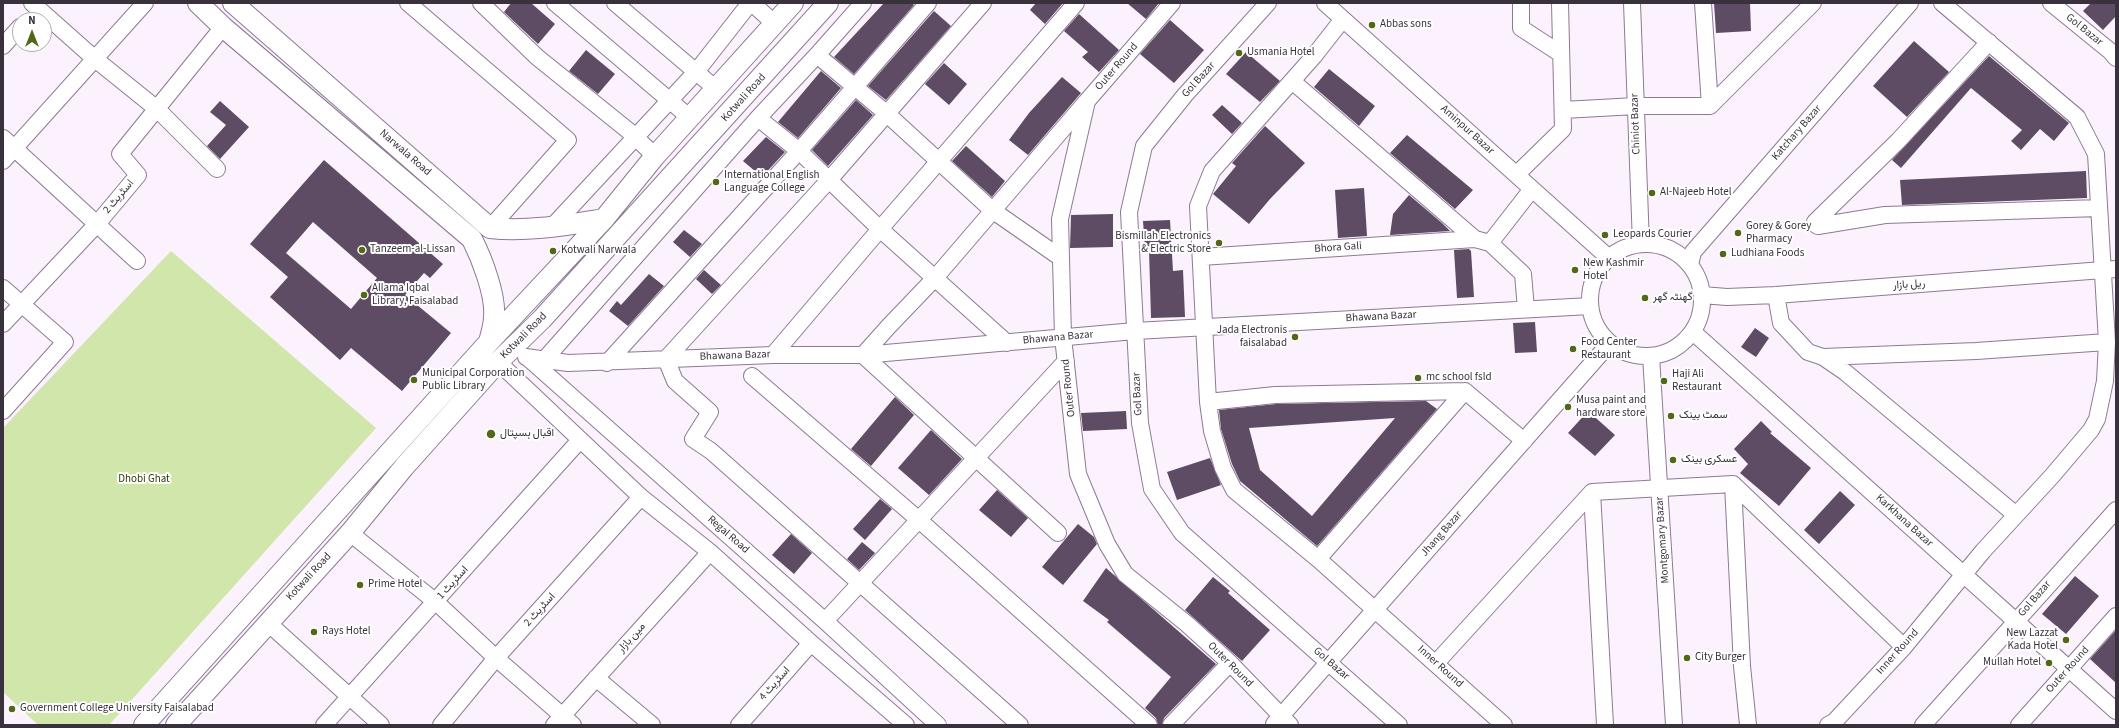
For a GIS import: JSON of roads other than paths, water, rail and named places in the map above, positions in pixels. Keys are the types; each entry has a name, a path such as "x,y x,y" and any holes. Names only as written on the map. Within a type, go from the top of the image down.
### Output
{"main road":[{"path":"198,3 223,27 472,239 480,255 489,283 495,317 489,342"},
{"name":"Narwala Road","path":"233,3 490,228"},
{"name":"Kotwali Road","path":"144,725 489,342 604,219 689,117 793,3"},
{"name":"Kotwali Road","path":"179,724 267,622 350,533 404,467 498,362 521,352 542,319 715,130 828,3"},
{"path":"490,228 512,230 552,227 604,219"}],"street":[{"path":"3,161 9,143 95,59 144,3"},
{"path":"408,3 568,140 490,228"},
{"path":"481,3 537,57 636,138 655,156"},
{"path":"556,3 689,117"},
{"path":"615,3 715,88"},
{"path":"552,227 696,72 751,3 774,23"},
{"path":"544,360 758,118 818,55 862,3"},
{"path":"607,363 799,151 928,3"},
{"path":"983,3 829,180 666,359 675,381 710,412 693,439 711,451 1020,725"},
{"path":"773,355 880,228 1076,3"},
{"name":"Outer Round","path":"1172,3 1087,101 1060,218 1063,337 1078,474 1107,544 1125,574 1187,624 1230,663 1281,722"},
{"name":"Gol Bazar","path":"1268,3 1184,95 1144,146 1129,212 1140,423 1152,489 1182,533 1329,661 1399,725"},
{"name":"Aminpur Bazar","path":"1325,3 1609,258"},
{"path":"1521,3 1522,28 1560,54"},
{"path":"1517,174 1563,129 1560,54 1560,3"},
{"name":"Chiniot Bazar","path":"1632,3 1641,244"},
{"path":"1703,3 1710,106"},
{"path":"1563,110 1636,106 1710,106 1813,3"},
{"name":"Katchary Bazar","path":"1690,265 1693,252 1910,3"},
{"name":"Inner Round","path":"1828,725 1834,722 1904,647 1963,574 2052,476 2091,430 2097,420 2105,381 2109,270 2099,208 2096,154 2077,117 1942,3"},
{"name":"Gol Bazar","path":"2051,3 2110,51 2116,58"},
{"path":"36,5 95,59 157,109 217,169"},
{"name":"Inner Round","path":"1343,19 1292,81 1212,171 1198,206 1206,327 1208,402 1212,431 1223,468 1234,490 1318,559 1504,725"},
{"name":"اسٹریٹ 2","path":"3,324 97,224 138,175 120,154 223,27"},
{"path":"3,46 12,35"},
{"path":"1989,42 1898,142 1815,222 1816,225 1818,226 1885,215 2099,208"},
{"path":"818,55 886,113 992,210 1061,258"},
{"path":"1292,81 1523,274 1526,309"},
{"path":"1058,533 863,356 889,326 935,278 1087,101"},
{"path":"758,118 799,151 880,228 1007,343"},
{"path":"9,143 137,261"},
{"path":"1483,241 1532,189"},
{"name":"Bhora Gali","path":"1201,257 1483,241"},
{"path":"1641,244 1659,246 1676,253 1690,265 1698,279 1702,295 1701,310 1693,332 1678,346 1666,352 1651,356 1630,353 1610,343 1600,333 1590,306 1591,288 1597,272 1609,258 1624,249 1641,244"},
{"name":"ریل بازار","path":"1702,295 1727,297 1776,295 2109,270"},
{"path":"3,288 65,342 3,411"},
{"path":"1776,295 1781,323 1808,352 1823,357 1846,372 2016,515"},
{"name":"Bhawana Bazar","path":"521,352 544,360 568,363 607,363 773,355 863,356 1135,331 1590,306"},
{"name":"Karkhana Bazar","path":"1693,332 2070,668 2116,711"},
{"path":"1823,357 1976,351 2107,342"},
{"name":"Jhang Bazar","path":"1281,722 1329,661 1610,343"},
{"name":"Regal Road","path":"521,352 825,621 938,725"},
{"name":"Montgomary Bazar","path":"1651,356 1674,725"},
{"path":"825,621 1066,361"},
{"path":"498,362 641,497 710,552 898,723"},
{"path":"752,376 919,520 1149,725"},
{"path":"1318,559 1465,391"},
{"path":"1208,402 1275,395 1465,391 1524,441"},
{"name":"اسٹریٹ 1","path":"324,725 580,440"},
{"path":"1733,484 1742,666 1748,725"},
{"path":"1436,663 1592,492 1733,484 1904,647"},
{"path":"1592,492 1605,725"},
{"name":"اسٹریٹ 2","path":"441,725 496,658 641,497"},
{"name":"Gol Bazar","path":"1923,725 2116,510"},
{"path":"350,533 436,602 563,722"},
{"name":"مین بازار","path":"563,722 596,678 710,552"},
{"name":"Outer Round","path":"2019,725 2116,616"},
{"path":"267,622 381,725"},
{"name":"اسٹریٹ 4","path":"739,725 811,644"},
{"path":"1171,725 1230,663"},
{"path":"596,678 652,725"}],"place":[{"name":"Abbas sons","path":"1372,25"},
{"name":"Usmania Hotel","path":"1239,53"},
{"name":"International English Language College","path":"716,182"},
{"name":"Al-Najeeb Hotel","path":"1652,193"},
{"name":"Gorey & Gorey Pharmacy","path":"1738,233"},
{"name":"Leopards Courier","path":"1605,235"},
{"name":"Bismillah Electronics & Electric Store","path":"1219,243"},
{"name":"Tanzeem-al-Lissan","path":"362,250"},
{"name":"Kotwali Narwala","path":"553,251"},
{"name":"Ludhiana Foods","path":"1723,254"},
{"name":"New Kashmir Hotel","path":"1575,270"},
{"name":"Allama Iqbal Library, Faisalabad","path":"364,295"},
{"name":"گھنٹہ گھر","path":"1645,298"},
{"name":"Jada Electronis faisalabad","path":"1295,337"},
{"name":"Food Center Restaurant","path":"1573,349"},
{"name":"mc school fsld","path":"1418,378"},
{"name":"Municipal Corporation Public Library","path":"414,380"},
{"name":"Haji Ali Restaurant","path":"1664,381"},
{"name":"Musa paint and hardware store","path":"1568,407"},
{"name":"سمٹ بینک","path":"1671,416"},
{"name":"اقبال ہسپتال","path":"491,434"},
{"name":"عسکری بینک","path":"1673,460"},
{"name":"Prime Hotel","path":"360,585"},
{"name":"Rays Hotel","path":"314,632"},
{"name":"New Lazzat Kada Hotel","path":"2066,640"},
{"name":"City Burger","path":"1687,658"},
{"name":"Mullah Hotel","path":"2049,663"},
{"name":"Government College University Faisalabad","path":"12,709"}],"park label":[{"name":"Dhobi Ghat","path":"144,480"}]}
